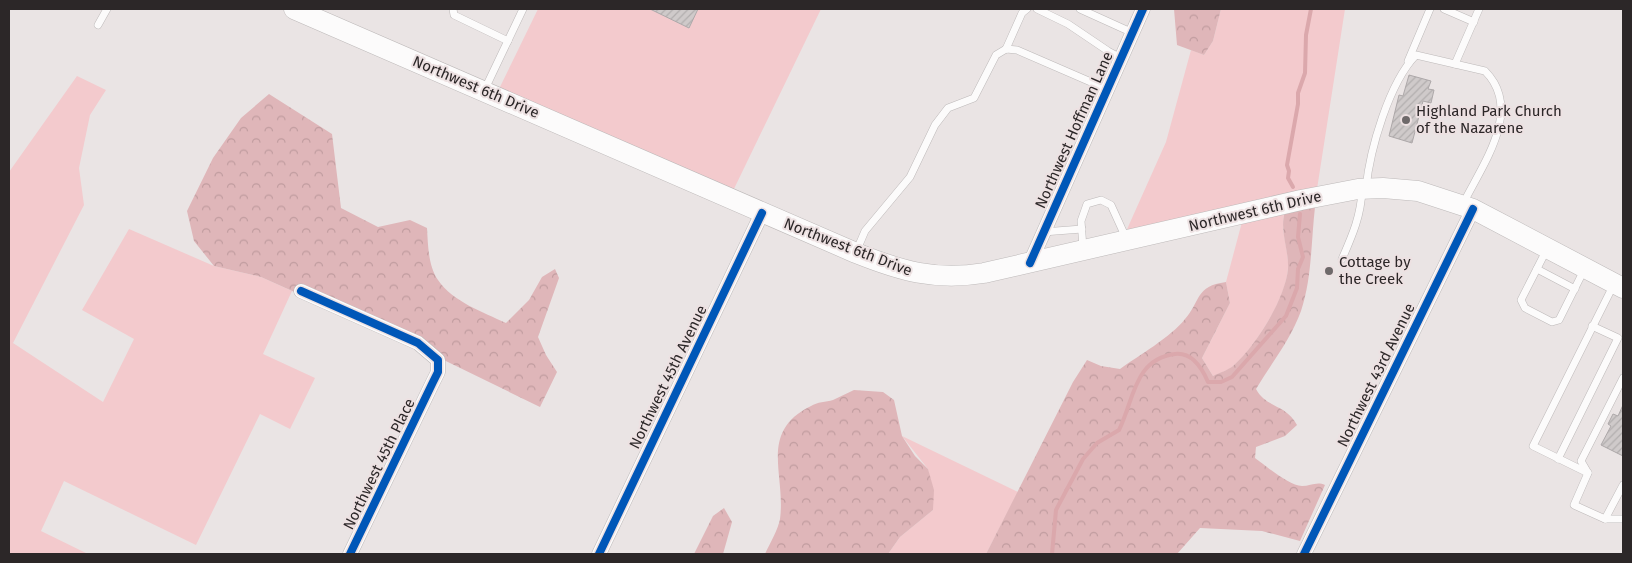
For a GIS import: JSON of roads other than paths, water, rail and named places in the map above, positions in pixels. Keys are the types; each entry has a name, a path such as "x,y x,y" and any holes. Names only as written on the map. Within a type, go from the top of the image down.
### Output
{"main road":[{"name":"Northwest 6th Drive","path":"294,9 762,213 856,253 906,271 933,276 965,276 1030,263 1301,200 1364,189 1418,190 1468,206 1619,286"}],"street":[{"name":"Northwest Hoffman Lane","path":"1030,263 1143,9"},
{"name":"Northwest 43rd Avenue","path":"1304,554 1468,206"},
{"name":"Northwest 45th Avenue","path":"599,554 762,213"},
{"name":"Northwest 45th Place","path":"302,291 427,349 438,360 438,372 432,386 351,554"}],"lane":[{"path":"98,26 107,9"},
{"path":"453,9 454,15 508,41"},
{"path":"484,91 523,9"},
{"path":"856,253 865,230 910,177 935,125 948,108 974,98 996,55 1006,49 1022,13 1027,9"},
{"path":"1037,9 1068,24 1121,58"},
{"path":"1080,9 1133,32"},
{"path":"1342,259 1356,226 1361,208 1370,155 1394,91 1430,9"},
{"path":"1444,9 1474,22"},
{"path":"1456,64 1479,9"},
{"path":"1006,49 1017,50 1107,89"},
{"path":"1406,66 1416,55 1485,71 1492,77 1500,94 1502,108 1498,137 1468,206"},
{"path":"1083,251 1081,221 1086,204 1102,200 1111,205 1127,241"},
{"path":"1044,232 1082,229"},
{"path":"1548,248 1521,300 1525,308 1552,322 1559,320 1585,268"},
{"path":"1537,269 1575,289"},
{"path":"1588,473 1533,446 1592,326 1619,286"},
{"path":"1558,458 1618,338 1592,326"},
{"path":"1588,473 1581,461 1623,378"},
{"path":"1588,473 1574,505 1605,519 1623,519"},
{"path":"1605,519 1623,485"}],"waterway":[{"path":"1293,187 1288,178 1289,171 1287,165 1298,104 1298,93 1305,73 1306,35 1311,9"},
{"path":"1052,554 1056,510 1083,459 1097,443 1119,430 1132,394 1143,372 1161,357 1181,354 1196,362 1208,382 1221,382 1232,377 1286,316 1297,288 1298,269 1303,257 1298,237 1300,214"}],"place":[{"name":"Highland Park Church of the Nazarene","path":"1406,120"},
{"name":"Cottage by the Creek","path":"1329,271"}]}
